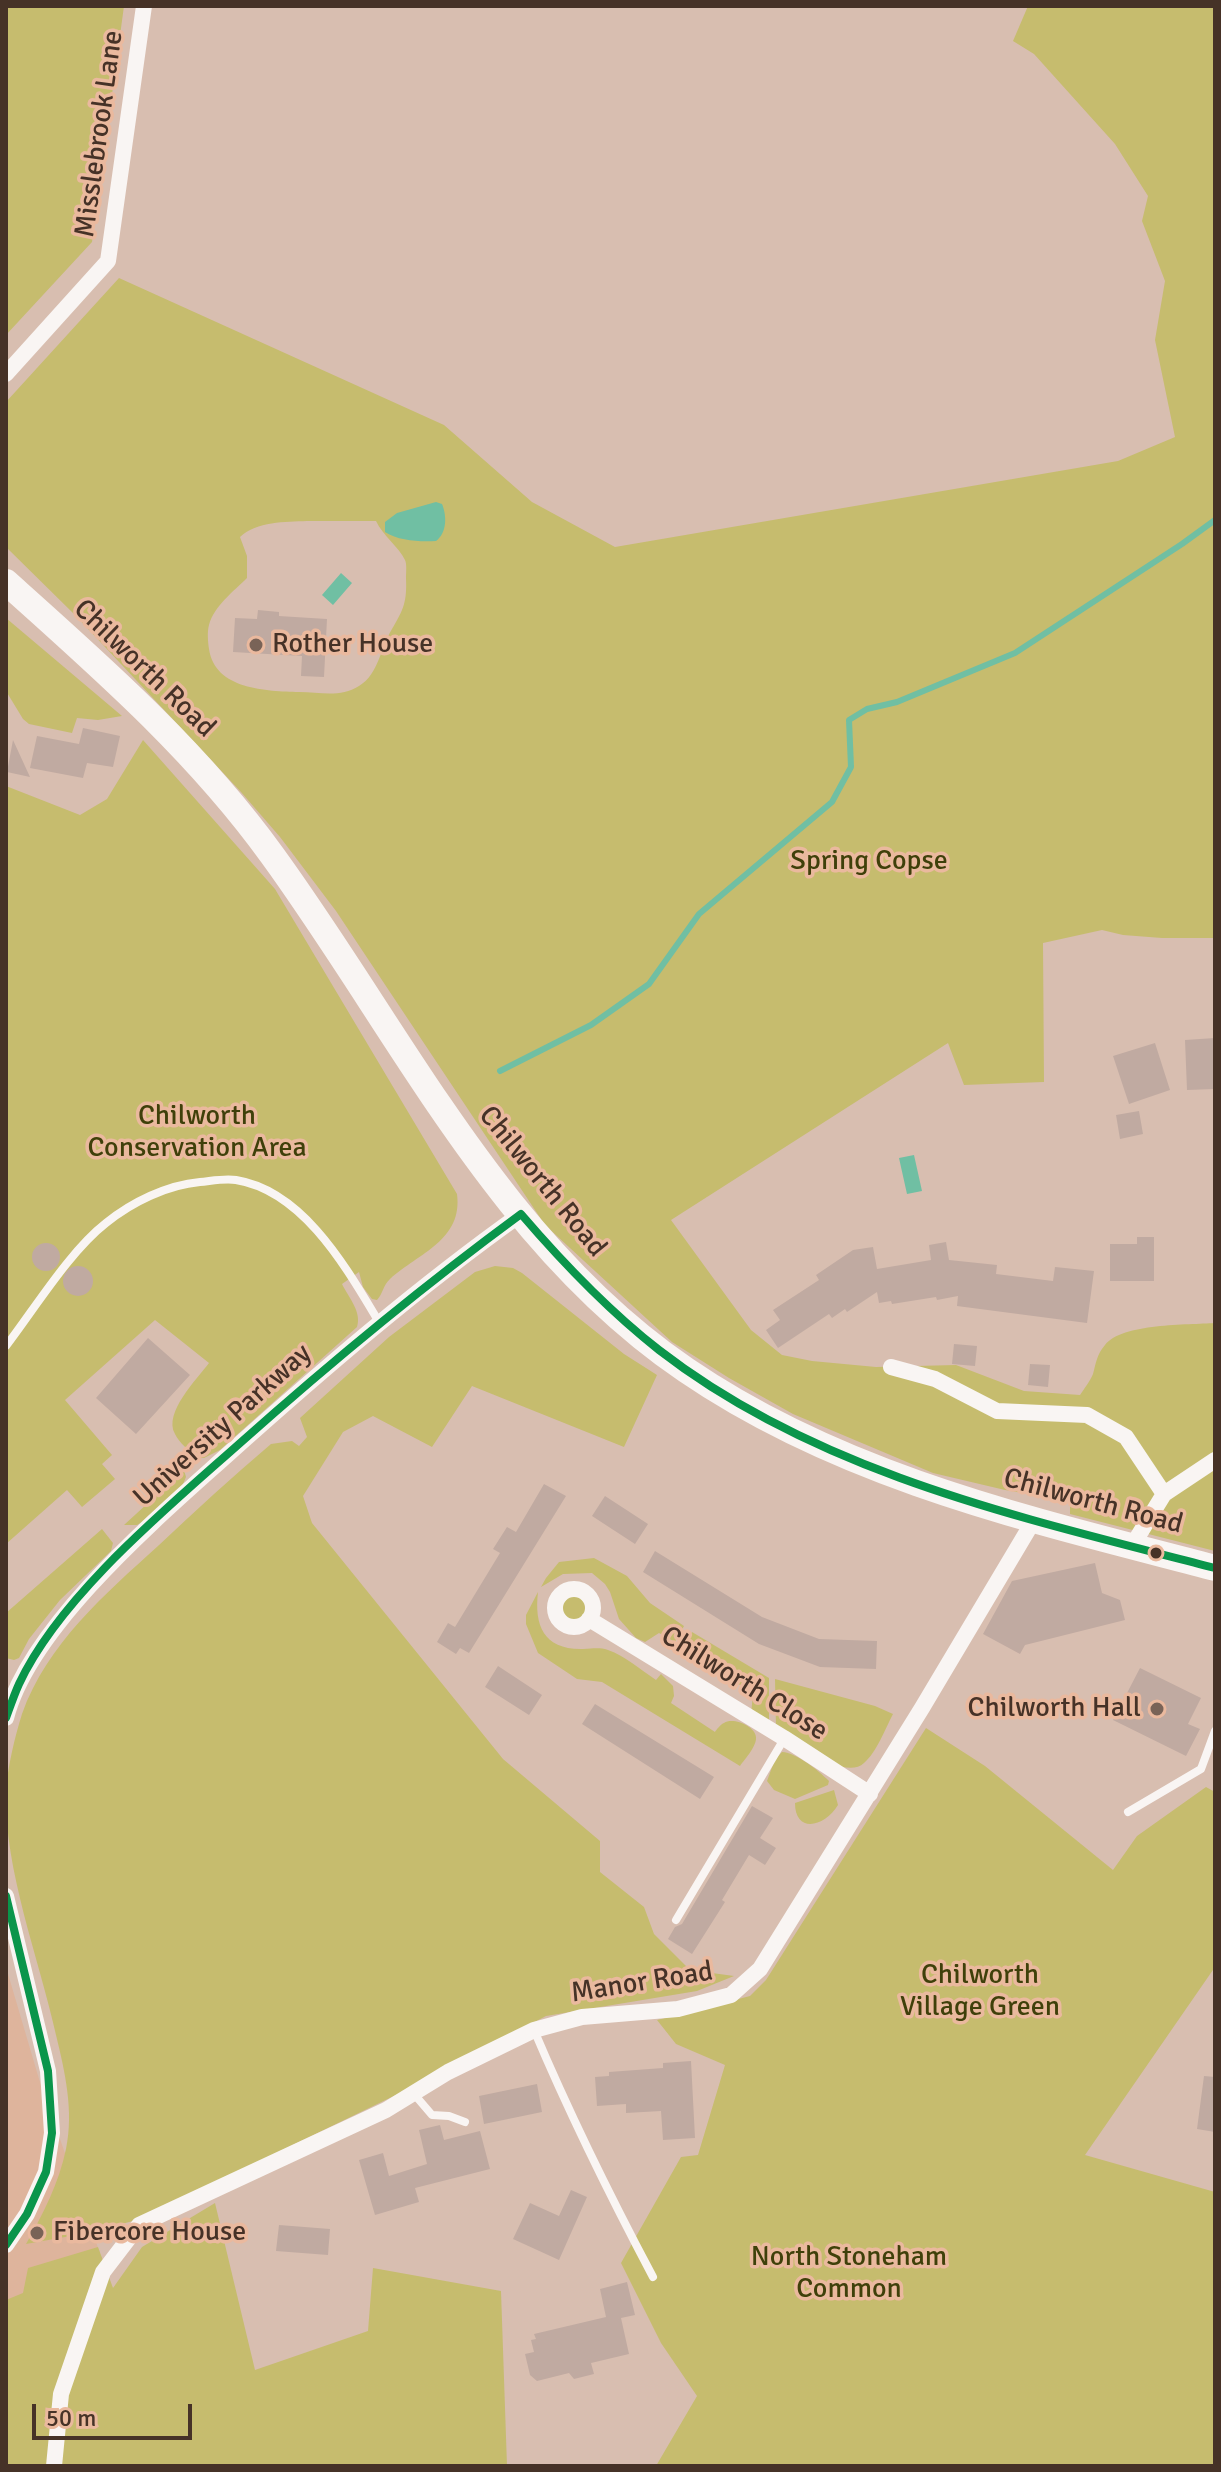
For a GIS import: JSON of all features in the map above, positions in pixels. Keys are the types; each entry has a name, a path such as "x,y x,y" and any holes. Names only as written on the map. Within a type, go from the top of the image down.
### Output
{"main road":[{"name":"Chilworth Road","path":"6,582 155,720 247,822 329,937 407,1060 472,1152 521,1214 577,1278 610,1310 684,1369 719,1391 843,1455 974,1503 1215,1568"}],"street":[{"name":"Misslebrook Lane","path":"6,374 108,261 144,6"},
{"name":"University Parkway","path":"6,1718 19,1685 50,1635 129,1546 379,1322 521,1214"},
{"path":"891,1367 935,1379 997,1411 1087,1415 1126,1437 1164,1494"},
{"path":"1132,1546 1164,1494 1215,1460"},
{"name":"Manor Road","path":"54,2466 61,2394 103,2272 139,2225 386,2110 448,2072 534,2030 582,2017 678,2009 731,1995 760,1969 870,1794 1034,1520"},
{"name":"Chilworth Close","path":"589,1619 870,1794"},
{"path":"6,1896 48,2071 52,2133 46,2172 27,2214 6,2245"}],"lane":[{"path":"6,1346 81,1248 106,1222 153,1194 190,1183 234,1179 254,1185 295,1209 328,1243 379,1322"},
{"path":"1128,1812 1201,1769 1215,1731"},
{"path":"676,1920 784,1738"},
{"path":"534,2030 574,2122 653,2277"},
{"path":"413,2093 432,2115 449,2116 465,2122"}],"shaded area":[{"path":"436,502 442,504 445,519 442,534 436,541 410,540 385,532 385,522 397,513"},
{"path":"341,573 352,583 333,605 322,595"},
{"path":"914,1155 922,1191 907,1194 899,1158"},
{"path":"6,1967 39,2079 124,2322 6,2466"}],"green space":[{"path":"6,6 124,6 92,242 6,335"},
{"name":"Spring Copse","path":"1028,6 1215,6 1215,938 1162,938 1102,930 1043,943 1044,1082 964,1085 948,1043 671,1220 751,1330 782,1355 812,1361 876,1367 956,1365 1024,1391 1080,1395 1093,1374 1100,1352 1114,1338 1156,1326 1215,1323 1215,1551 1070,1514 1070,1501 933,1473 793,1414 672,1342 545,1225 336,911 280,837 75,615 6,547 6,402 119,278 444,425 532,502 615,547 1118,461 1175,437 1155,340 1165,281 1142,221 1148,196 1115,144 1034,54 1013,41","holes":["376,521 405,560 406,593 404,605 366,681 352,690 337,693 286,692 244,686 221,673 213,663 208,628 220,605 247,578 247,556 240,537 263,525 281,522"]},
{"path":"6,618 122,716 98,720 77,718 72,733 29,724 23,719 6,691"},
{"name":"Chilworth Conservation Area","path":"143,740 275,889 457,1194 457,1210 446,1234 390,1279 377,1300 372,1299 363,1287 359,1272 342,1284 356,1310 357,1327 220,1450 204,1458 197,1458 182,1444 173,1426 177,1407 209,1363 155,1320 65,1400 112,1455 102,1464 115,1479 82,1507 67,1490 6,1544 6,786 80,815 107,799"},
{"path":"495,1266 513,1268 522,1273 624,1354 657,1375 624,1447 472,1386 432,1447 373,1416 343,1432 303,1496 312,1523 503,1759 600,1841 600,1872 644,1907 654,1934 690,1970 734,1976 697,1991 546,2016 400,2093 140,2219 93,2232 26,2244 59,2174 69,2120 62,2063 16,1883 7,1822 6,1792 14,1742 33,1689 46,1665 80,1622 200,1507 271,1444 292,1441 299,1446 307,1437 300,1418 389,1337 475,1272"},
{"path":"184,1470 186,1477 181,1489 147,1519 137,1525 124,1525"},
{"path":"102,1529 113,1543 111,1551 60,1600 29,1639 19,1658 6,1658 6,1613"},
{"path":"594,1558 627,1576 650,1603 684,1626 675,1642 659,1633 645,1642 636,1638 619,1619 605,1584 592,1573 563,1574 541,1587 559,1562"},
{"path":"538,1592 540,1625 551,1640 570,1648 608,1650 627,1659 656,1680 661,1674 673,1686 671,1703 715,1732 728,1721 752,1729 755,1744 740,1766 602,1682 577,1679 538,1653 526,1624 526,1615"},
{"path":"574,1596 585,1603 586,1608 579,1619 574,1620 563,1613 562,1608 569,1597"},
{"path":"692,1632 769,1678 769,1721 751,1715 753,1693 682,1649"},
{"path":"775,1679 875,1706 893,1714 869,1758 855,1767 844,1767 819,1757 776,1728"},
{"name":"North Stoneham Common","path":"926,1728 985,1766 1113,1870 1137,1836 1206,1787 1215,1792 1215,1967 1085,2155 1215,2192 1215,2466 656,2466 697,2396 661,2343 621,2263 681,2157 698,2155 725,2065 676,2044 657,2020 750,1996 766,1980"},
{"path":"782,1752 807,1763 829,1781 828,1785 795,1799 774,1790 767,1781 775,1759"},
{"path":"834,1790 838,1805 832,1813 812,1824 800,1819 795,1803"},
{"path":"215,2203 255,2370 368,2331 373,2268 501,2291 507,2466 6,2466 6,2300 23,2293 28,2268 98,2247 113,2288 142,2247"}],"building":[{"name":"Rother House","path":"258,610 279,612 279,616 327,619 324,677 301,676 302,656 233,652 235,618 257,619"},
{"path":"83,728 120,736 113,767 87,763 83,778 30,768 37,736 79,744"},
{"path":"13,740 30,777 7,772"},
{"path":"1215,1038 1215,1089 1187,1090 1185,1040"},
{"path":"1155,1043 1170,1090 1129,1104 1113,1056"},
{"path":"1139,1111 1143,1134 1120,1139 1116,1115"},
{"path":"1137,1237 1154,1237 1154,1281 1110,1281 1110,1244 1137,1244"},
{"path":"946,1242 949,1260 997,1265 996,1274 1053,1281 1055,1267 1094,1271 1087,1323 957,1306 958,1296 879,1303 877,1292 847,1312 845,1309 832,1318 829,1314 778,1348 766,1330 780,1320 773,1310 819,1280 816,1275 853,1250 873,1247 877,1269 931,1260 929,1245"},
{"path":"46,1243 56,1247 60,1257 56,1267 46,1271 36,1267 32,1257 36,1247"},
{"path":"78,1266 88,1271 93,1281 88,1291 78,1296 68,1291 63,1281 68,1271"},
{"path":"148,1338 190,1375 136,1434 96,1398"},
{"path":"954,1344 977,1346 975,1366 952,1364"},
{"path":"1030,1364 1050,1365 1048,1387 1028,1385"},
{"path":"544,1484 566,1496 469,1653 460,1648 456,1654 437,1642 448,1623 455,1627 500,1553 493,1549 507,1527 516,1532"},
{"path":"605,1496 648,1524 635,1544 592,1516"},
{"path":"655,1551 762,1617 819,1639 877,1641 876,1669 820,1667 759,1644 643,1572"},
{"path":"1095,1563 1102,1593 1120,1600 1125,1620 1025,1645 1020,1654 983,1634 1012,1581"},
{"path":"498,1666 542,1695 529,1715 485,1687"},
{"name":"Chilworth Hall","path":"1140,1668 1201,1698 1188,1724 1200,1729 1186,1756 1113,1720"},
{"path":"595,1704 714,1777 700,1799 582,1724"},
{"path":"752,1806 773,1818 760,1838 776,1848 765,1865 749,1855 722,1900 725,1902 692,1954 668,1939 675,1927 682,1924"},
{"path":"691,2061 695,2138 663,2140 661,2111 626,2113 626,2104 597,2106 595,2077 609,2076 609,2072 663,2068 663,2063"},
{"path":"1204,2076 1215,2077 1215,2132 1197,2129"},
{"path":"537,2084 542,2112 484,2124 479,2096"},
{"path":"440,2125 444,2140 480,2131 490,2169 415,2188 419,2202 375,2215 359,2160 383,2153 389,2176 427,2164 419,2130"},
{"path":"571,2190 587,2197 559,2260 513,2239 530,2203 559,2216"},
{"path":"279,2225 330,2229 328,2255 276,2251"},
{"path":"627,2282 635,2315 621,2318 629,2354 591,2363 594,2374 574,2379 569,2373 537,2381 530,2375 525,2354 534,2352 531,2340 536,2339 534,2334 606,2317 600,2289"}],"waterway":[{"path":"500,1071 591,1025 649,984 699,914 832,802 851,767 849,720 867,709 897,702 1015,653 1215,520"}],"transit line":[{"path":"6,1718 19,1684 37,1651 61,1618 117,1555 342,1355 521,1214 587,1285 659,1350 721,1393 786,1429 925,1487 997,1510 1215,1568"},
{"path":"6,1896 48,2071 52,2133 46,2172 27,2214 6,2245"}],"place":[{"name":"Rother House","path":"256,645"},
{"name":"Chilworth Hall","path":"1157,1709"},
{"name":"Fibercore House","path":"37,2233"}],"park label":[{"name":"Chilworth Village Green","path":"980,1992"}]}
